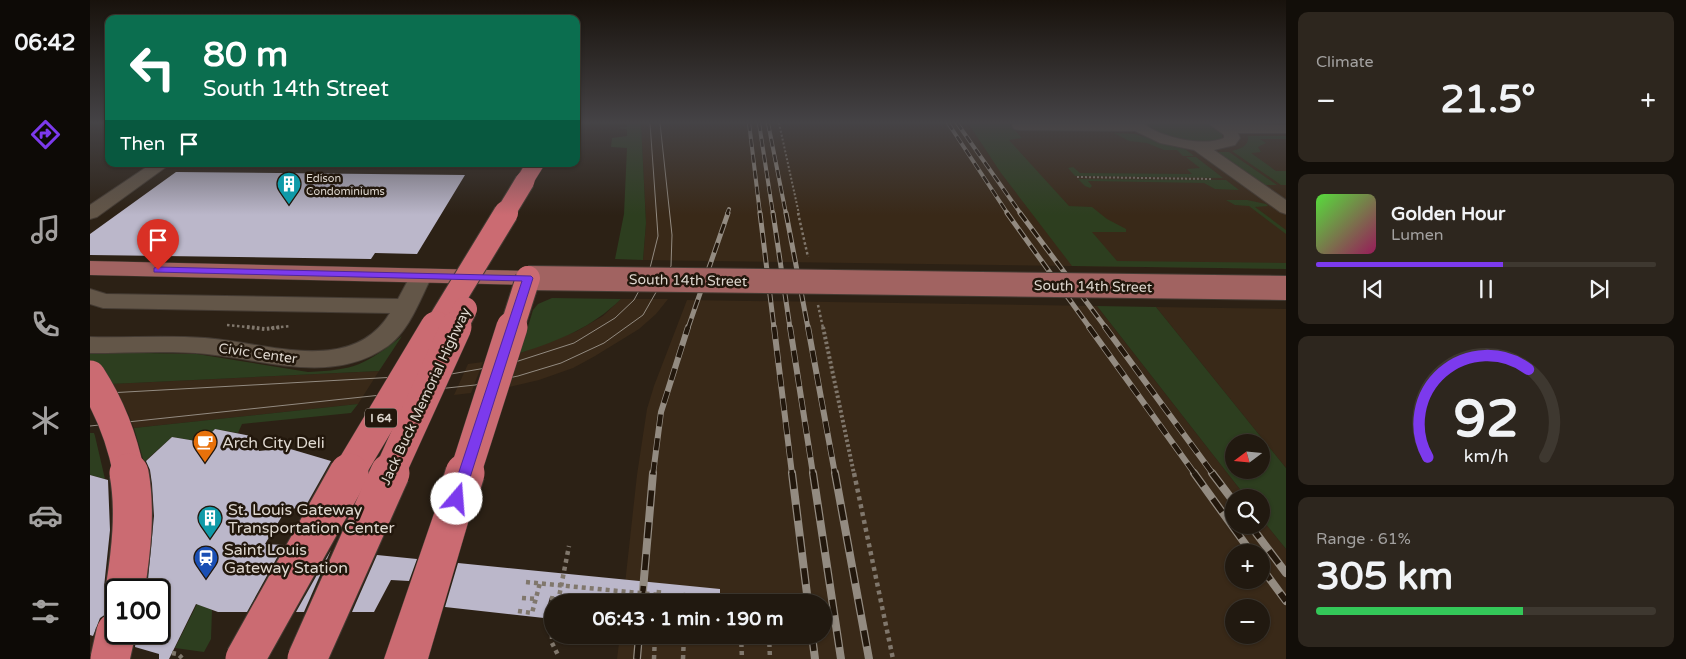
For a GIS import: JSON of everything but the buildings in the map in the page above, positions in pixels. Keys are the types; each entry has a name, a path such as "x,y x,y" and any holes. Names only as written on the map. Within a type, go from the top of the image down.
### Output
{"highway":[{"name":"Jack Buck Memorial Highway","path":"245,659 359,455 535,167"},
{"name":"Jack Buck Memorial Highway","path":"307,659 443,353 536,167"},
{"path":"406,659 516,278"},
{"path":"90,376 117,424 129,471 132,550 127,579"},
{"path":"110,659 113,644"}],"main road":[{"name":"South 14th Street","path":"91,269 516,278 1286,288"}],"street":[{"path":"1210,154 1284,208"},
{"path":"90,214 158,167"},
{"path":"90,194 110,200"},
{"name":"Civic Center","path":"90,345 206,346 238,349 304,360 321,360 350,355 379,340 389,332 421,276"},
{"path":"90,296 103,301 404,306"}],"path":[{"path":"786,154 809,264"},
{"path":"1077,177 1218,179"},
{"path":"817,303 893,659"},
{"path":"560,594 569,546"},
{"path":"526,582 647,594"},
{"path":"518,611 532,613 540,584"},
{"path":"659,590 659,594"},
{"path":"522,598 536,599"},
{"path":"552,644 558,655"},
{"path":"654,659 655,644"},
{"path":"683,659 684,644"},
{"path":"741,644 742,659"},
{"path":"769,644 770,659"},
{"path":"172,653 178,654 182,658"}],"shaded area":[{"path":"643,154 1286,154 1286,269 643,260 646,223"},
{"path":"621,299 668,299 656,314 639,329 595,356 573,368 539,380 509,387 520,353 577,331 603,316"},
{"path":"687,300 1097,306 1225,470 1225,479 1232,479 1240,489 1225,489 1225,534 1270,534 1270,529 1286,549 1286,659 617,659 619,644 832,644 832,594 624,594 637,475 647,409"},
{"path":"1156,307 1286,309 1286,468 1270,448 1270,434 1259,434"},
{"path":"483,362 471,393 454,395 468,364"},
{"path":"379,371 358,404 134,428 128,413 110,384"}],"green space":[{"path":"627,154 643,154 646,223 643,260 615,259 624,214"},
{"path":"988,154 1022,154 1069,206 1092,207 1107,219 1126,229 1126,232 1092,232 1117,261 1286,263 1286,269 1072,266"},
{"path":"1181,154 1191,154 1194,156 1183,156"},
{"path":"1219,154 1232,154 1277,185 1262,185"},
{"path":"1236,154 1252,154 1276,171 1286,171 1286,185 1281,185"},
{"path":"1186,157 1196,157 1223,178 1075,176 1068,168 1073,167 1080,173 1192,174 1187,169 1200,168"},
{"path":"1078,179 1226,180 1239,190 1215,189 1204,183 1088,181 1092,186 1090,188"},
{"path":"1226,200 1247,200 1266,204 1268,206 1255,207 1286,230 1286,234 1249,206 1235,205"},
{"path":"552,298 621,299 598,318 574,332 520,353 533,310 538,304"},
{"path":"1097,306 1156,307 1259,434 1225,434 1225,470"},
{"path":"402,336 379,371 90,385 90,352 197,354 308,372 337,370 359,364 378,354"},
{"path":"358,404 351,413 242,424 238,433 215,429 202,442 172,437 144,462 134,428"},
{"path":"90,433 94,433 95,436 105,479 90,475"},
{"path":"1270,448 1286,468 1286,549 1270,529 1270,489 1240,489 1232,479 1270,479"},
{"path":"197,604 212,610 211,639 204,652 175,648"}],"tram line":[{"path":"90,394 451,374 509,364 574,343 615,318 634,300 649,272 658,236 652,154"},
{"path":"90,426 475,385 518,376 561,363 604,343 643,315 671,266 672,235 663,154"}],"railway":[{"path":"753,154 760,214"},
{"path":"764,154 773,214"},
{"path":"774,154 786,214"},
{"path":"968,154 1008,214"},
{"path":"979,154 1021,214"},
{"path":"727,214 729,209"},
{"path":"688,328 728,213"},
{"path":"760,213 774,328"},
{"path":"773,213 790,328"},
{"path":"786,213 808,328"},
{"path":"1007,213 1090,328"},
{"path":"1020,213 1106,328"},
{"path":"653,474 661,412 688,327"},
{"path":"774,327 792,474"},
{"path":"790,327 813,474"},
{"path":"808,327 835,474"},
{"path":"1089,327 1195,474"},
{"path":"1105,327 1213,474"},
{"path":"643,594 653,473"},
{"path":"792,473 807,594"},
{"path":"813,473 841,659"},
{"path":"835,473 869,659"},
{"path":"1194,473 1245,544"},
{"path":"1212,473 1225,490"},
{"path":"1257,534 1286,573"},
{"path":"1270,579 1286,601"},
{"path":"637,659 638,644"},
{"path":"813,644 815,659"}],"place":[{"name":"Edison Condominiums","path":"289,205"},
{"name":"Arch City Deli","path":"205,463"},
{"name":"St. Louis Gateway Transportation Center","path":"210,539"},
{"name":"Saint Louis Gateway Station","path":"206,579"}],"route":[{"path":"158,270 528,278 457,499"}]}
